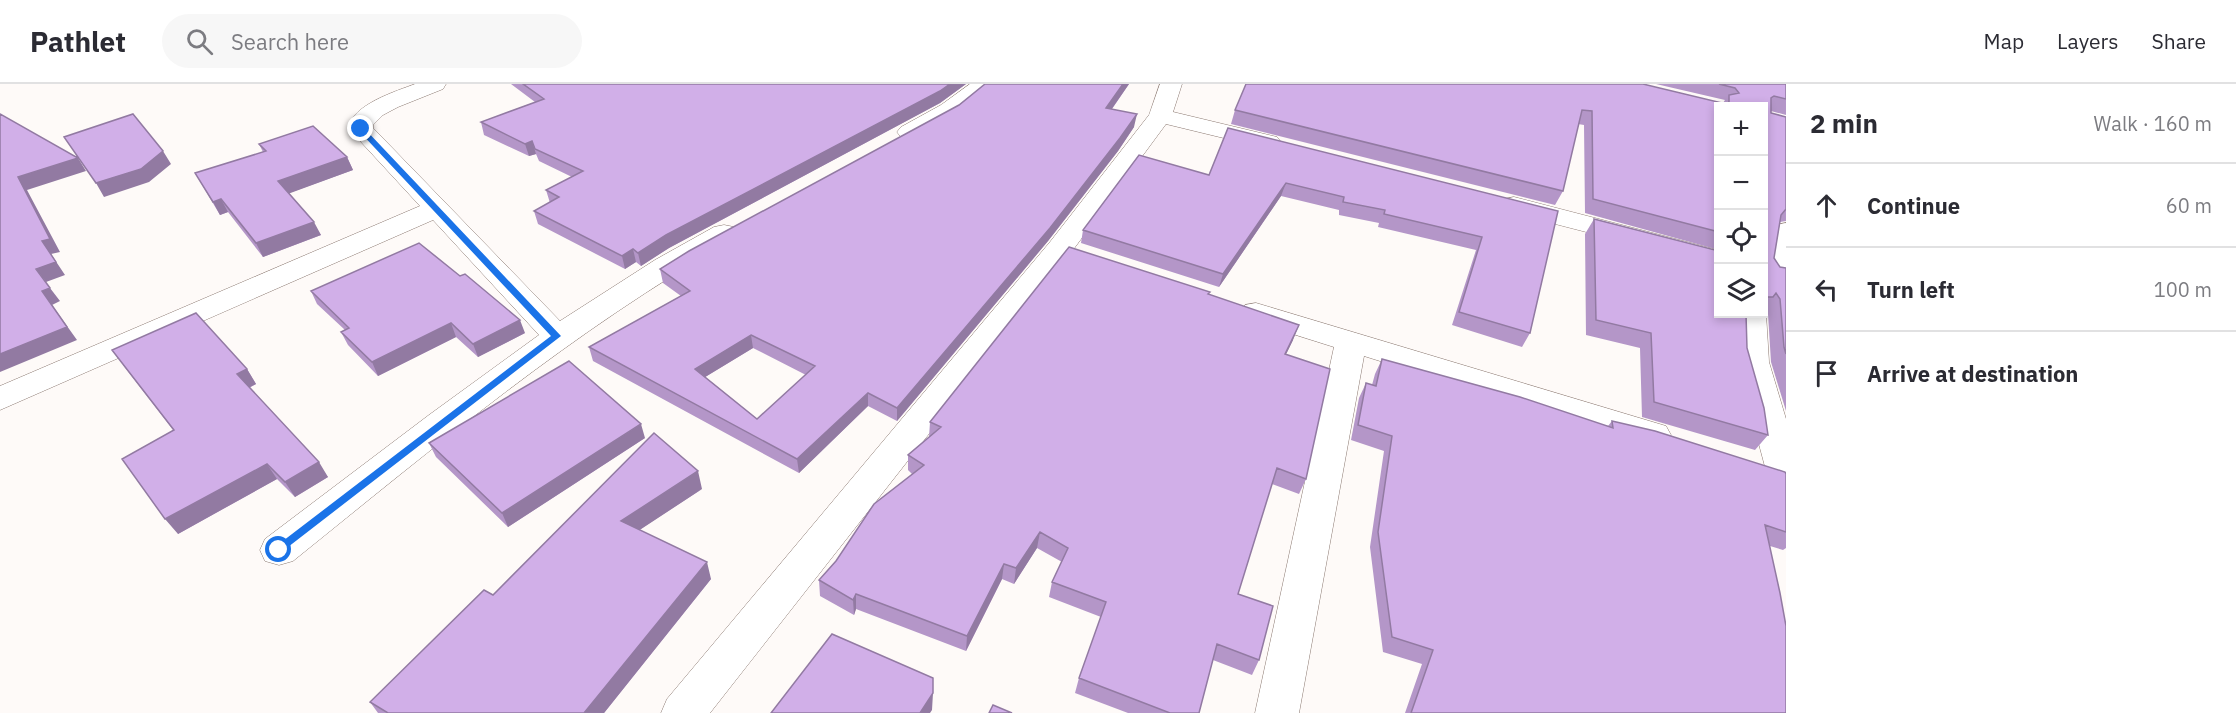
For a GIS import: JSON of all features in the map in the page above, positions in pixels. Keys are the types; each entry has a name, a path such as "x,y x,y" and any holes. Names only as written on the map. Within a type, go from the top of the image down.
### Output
{"street":[{"path":"435,84 375,110 361,123 361,129 557,336"},
{"path":"881,148 949,110 984,84"},
{"path":"683,713 1060,248 1160,116 1171,84"},
{"path":"1160,116 1287,147"},
{"path":"1492,199 1714,257"},
{"path":"0,399 436,208"},
{"path":"279,550 557,336 680,256 752,218"},
{"path":"1776,273 1786,231"},
{"path":"1060,248 1094,259"},
{"path":"1228,302 1682,443"},
{"path":"1751,318 1753,362 1786,476"},
{"path":"1277,713 1351,342"},
{"path":"1751,464 1786,476"}],"building":[{"path":"523,84 950,84 666,235 638,253 633,249 622,256 534,211 559,197 546,190 583,171 535,149 532,141 525,144 481,122 544,99"},
{"path":"985,84 1123,84 1106,108 1137,114 1050,228 897,408 868,393 797,459 589,347 690,291 660,269 689,251 959,105","holes":["751,335 815,366 757,419 695,369"]},
{"path":"1246,84 1643,84 1718,102 1714,102 1714,231 1593,199 1592,111 1582,110 1563,191 1235,110"},
{"path":"1719,84 1786,84 1786,99 1774,96 1771,98 1771,113 1786,117 1786,209 1781,215 1774,258 1780,267 1786,268 1786,354 1780,299 1776,293 1773,297 1768,297 1768,102 1729,102 1729,95 1739,93 1735,88"},
{"path":"0,114 78,158 18,177 50,239 42,241 56,262 36,269 50,288 42,291 67,327 0,354"},
{"path":"133,114 163,151 141,169 96,183 64,137"},
{"path":"313,126 347,157 278,181 314,222 256,243 221,199 213,202 195,173 266,151 259,144"},
{"path":"1228,128 1558,211 1530,333 1459,312 1482,237 1384,214 1385,210 1343,202 1344,197 1286,183 1223,274 1083,230 1139,155 1209,175"},
{"path":"1594,219 1714,250 1714,318 1746,318 1747,348 1764,408 1768,435 1654,402 1651,333 1596,320"},
{"path":"419,243 460,276 465,274 520,320 473,344 451,323 372,362 341,332 349,328 311,291"},
{"path":"1069,247 1210,292 1208,294 1299,325 1285,354 1330,369 1306,479 1277,468 1238,594 1273,606 1259,660 1217,644 1199,713 1170,713 1079,678 1106,602 1052,582 1068,548 1040,532 1016,568 1004,564 967,636 856,594 853,600 819,580 836,561 874,504 924,465 908,455 941,427 930,422"},
{"path":"196,313 247,369 237,374 319,462 285,482 267,464 165,519 122,459 174,430 112,350"},
{"path":"1382,359 1520,397 1613,428 1612,421 1655,431 1785,472 1786,532 1765,525 1786,626 1786,713 1411,713 1433,650 1392,637 1378,532 1392,436 1358,425 1366,383 1376,386"},
{"path":"569,361 641,424 502,513 429,443"},
{"path":"654,433 698,471 621,521 707,562 584,713 388,713 370,702 484,590 493,595"},
{"path":"832,634 933,678 933,693 920,713 771,713"},
{"path":"993,705 1012,713 989,713"}],"route":[{"path":"279,550 557,336 361,129"}]}
